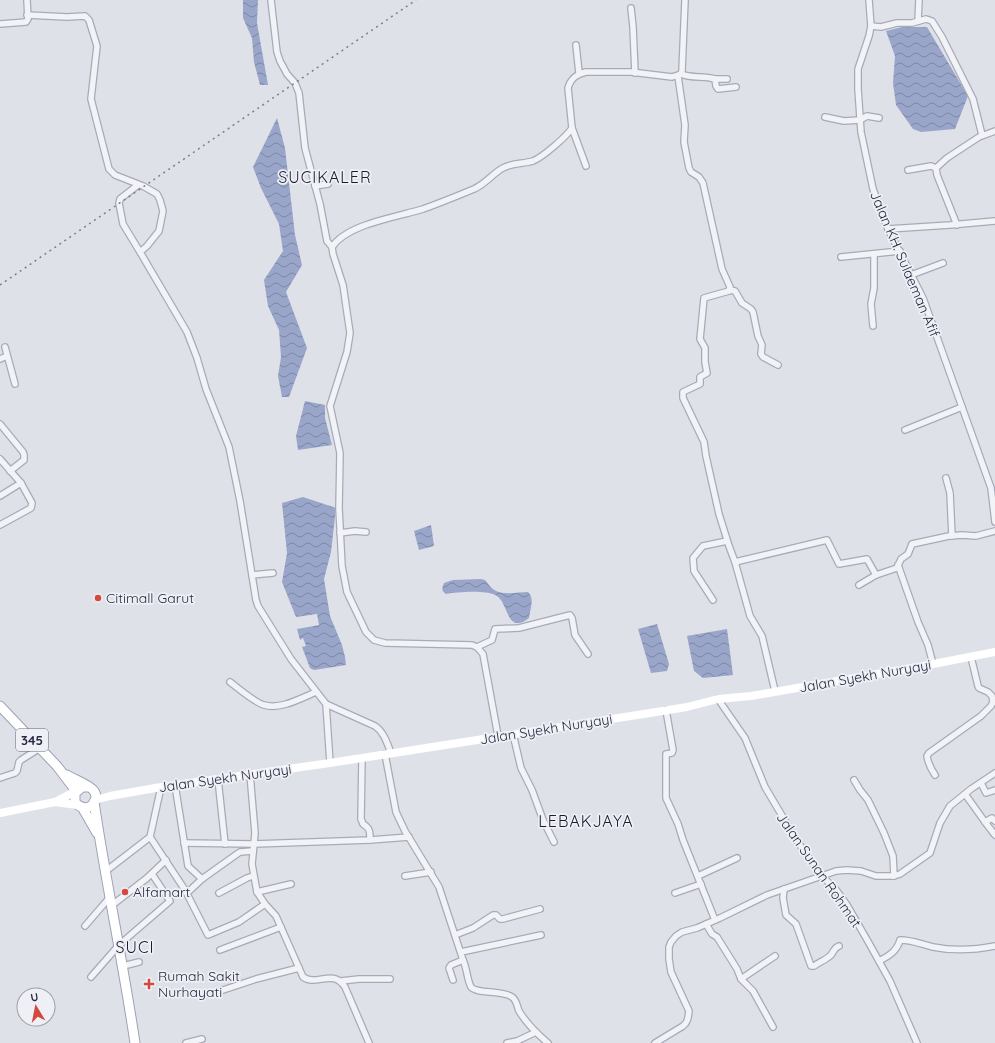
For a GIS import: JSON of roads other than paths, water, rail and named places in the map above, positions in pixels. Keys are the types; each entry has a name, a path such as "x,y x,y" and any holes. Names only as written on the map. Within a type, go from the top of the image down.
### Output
{"main road":[{"name":"Jalan Syekh Nuryayi","path":"93,795 110,796 666,710 718,699 775,692 995,652"},
{"name":"345","path":"2,710 64,773 93,795"},
{"name":"345","path":"64,773 76,791"},
{"path":"0,813 55,802 82,787 93,795 99,837 136,1043"},
{"path":"76,791 74,796 99,837"},
{"path":"55,802 79,806 90,806 93,795"}],"street":[{"path":"0,24 24,23 27,20 27,0"},
{"path":"271,0 277,52 282,66 295,83 299,93 305,148 328,241 332,247 343,285 350,333 347,352 330,406 340,453 340,533 342,566 347,592 369,635 379,642 385,644 472,645 477,647 483,654 498,736"},
{"path":"685,0 682,70 679,75 685,125 684,142 689,168 691,172 699,177 703,183 722,269 730,290"},
{"name":"Jalan KH. Sulaeman Afif","path":"869,0 871,26 858,69 858,89 861,132 873,189 888,229 923,298 991,488 995,522"},
{"path":"918,21 919,0"},
{"path":"631,8 635,73"},
{"path":"27,15 67,17 85,16 89,20 97,46 91,99 92,107 98,121 108,167 115,175 157,194 163,211 159,232 140,252"},
{"path":"871,26 881,27 897,23 912,23 926,19 932,21 942,37 973,99 982,135"},
{"path":"576,45 579,74"},
{"path":"586,166 572,128 568,88 570,83 579,74 586,72 635,73 672,77 679,75 686,77 727,79"},
{"path":"715,79 718,89 736,87"},
{"path":"825,117 837,120 860,120 867,116 879,118"},
{"path":"332,247 341,237 365,226 438,203 483,185 503,168 535,160 553,147 572,128"},
{"path":"936,168 982,135 995,132"},
{"path":"908,170 931,166 936,168"},
{"path":"936,168 937,175 957,225"},
{"path":"315,186 328,184"},
{"path":"138,185 120,198 119,203 123,224 187,332 197,358 206,389 229,447 258,606 291,659 326,704 375,726 385,738 395,809 402,827 431,872 441,891 460,952 467,968 472,988 476,990 501,993 512,997 534,1033 548,1043"},
{"path":"888,229 995,221"},
{"path":"841,257 900,251"},
{"path":"873,326 871,304 874,288 874,254"},
{"path":"911,275 943,263"},
{"path":"775,692 762,636 750,616 735,562 718,511 704,442 684,403 682,394 700,384 700,377 707,373 705,348 700,339 704,298 722,294 730,290 735,291 742,303 754,312 758,336 762,345 761,354 778,365"},
{"path":"5,347 15,384"},
{"path":"0,359 7,356"},
{"path":"905,430 962,407"},
{"path":"0,424 24,455 24,460 10,471"},
{"path":"0,459 21,483 32,503 31,508 0,525"},
{"path":"946,478 950,493 952,536"},
{"path":"0,496 21,483"},
{"path":"340,533 355,531 366,532"},
{"path":"859,584 876,575 897,568 902,558 908,554 912,544 952,536 976,536 995,531"},
{"path":"735,562 787,548 827,540 839,564 867,559 876,575"},
{"path":"713,600 694,571 693,558 702,546 727,541"},
{"path":"898,565 928,646 933,664"},
{"path":"252,575 273,573"},
{"path":"477,647 492,640 495,629 518,628 570,615 572,618 575,635 588,654"},
{"path":"935,775 928,761 927,756 929,753 981,716 993,702 992,696 978,686 971,657"},
{"path":"230,682 259,703 270,706 291,702 316,692"},
{"name":"Jalan Sunan Rohmat","path":"718,699 745,738 765,787 797,841 822,876 837,891 847,905 895,992 917,1043"},
{"path":"326,704 330,763"},
{"path":"666,710 674,750 673,752 666,754 666,798 678,824 715,920"},
{"path":"513,734 521,768 532,790 542,820 554,842"},
{"path":"0,778 15,773 21,760 40,748"},
{"path":"362,758 361,819 363,824 368,826 370,829 370,840"},
{"path":"655,1043 687,1023 689,1011 671,972 669,959 669,947 676,936 682,932 715,920 767,894 836,871 861,871 876,876 894,876 900,874 930,853 940,823 950,806 995,773"},
{"path":"250,774 255,833 252,864 257,892 265,904 275,913 303,977 306,979 332,978 339,979 341,981 369,1043"},
{"path":"218,779 225,844"},
{"path":"854,780 868,800 884,833 893,856 894,876"},
{"path":"981,783 986,793 995,790"},
{"path":"175,785 188,866 202,879"},
{"path":"106,871 150,837 161,787"},
{"path":"965,794 995,835"},
{"path":"985,822 992,818 995,821"},
{"path":"150,837 187,893 208,935 239,922 265,904"},
{"path":"184,843 253,844 370,840 409,837"},
{"path":"187,893 202,879 240,852 253,852"},
{"path":"698,876 737,858"},
{"path":"85,926 111,901 152,874 166,860"},
{"path":"405,876 431,872"},
{"path":"91,978 119,945 170,901 152,874"},
{"path":"219,893 246,878 253,876"},
{"path":"257,892 291,884"},
{"path":"675,893 701,884"},
{"path":"784,889 783,898 786,915 796,924 812,966 827,958 832,954 836,947 839,946"},
{"path":"455,935 473,928 493,915 503,919 540,909"},
{"path":"706,924 712,934 718,936 741,979 753,991 773,1026"},
{"path":"220,950 281,927"},
{"path":"460,952 540,935"},
{"path":"879,961 890,955 900,940 910,940 932,947 957,949 995,946"},
{"path":"741,979 776,956"},
{"path":"453,980 449,968 451,965 463,960"},
{"path":"123,966 139,962"},
{"path":"217,992 256,979 300,968"},
{"path":"341,981 359,979 390,979"},
{"path":"507,1043 516,1041 534,1033"},
{"path":"186,1043 202,1039"}],"water":[{"path":"243,0 258,0 257,23 268,85 260,85 254,62 252,38 243,18"},
{"path":"902,27 927,27 968,96 955,129 921,132 913,129 896,105 893,83 895,56 886,31"},
{"path":"277,118 285,148 295,235 302,265 286,292 307,348 289,397 282,397 278,376 281,357 279,330 268,306 264,280 283,251 279,224 261,188 253,167"},
{"path":"305,401 325,405 325,418 332,445 298,450 296,436"},
{"path":"303,497 336,508 331,552 324,579 330,616 342,645 346,665 314,670 310,668 302,647 306,646 303,638 300,640 297,629 319,625 317,614 296,617 282,582 287,553 282,503"},
{"path":"431,525 434,546 419,550 414,531"},
{"path":"453,580 485,580 496,591 510,593 528,592 532,601 529,618 517,623 513,621 503,603 499,598 491,593 471,592 446,594 442,588 444,583"},
{"path":"657,624 669,664 667,671 651,673 638,629"},
{"path":"727,629 733,675 703,678 694,671 687,636"}],"railway":[{"path":"0,285 416,0"}],"place":[{"name":"Citimall Garut","path":"98,598"},
{"name":"Alfamart","path":"125,892"},
{"name":"Rumah Sakit Nurhayati","path":"149,984"}],"district":[{"name":"SUCIKALER","path":"325,177"},
{"name":"LEBAKJAYA","path":"586,821"},
{"name":"SUCI","path":"135,947"}]}
